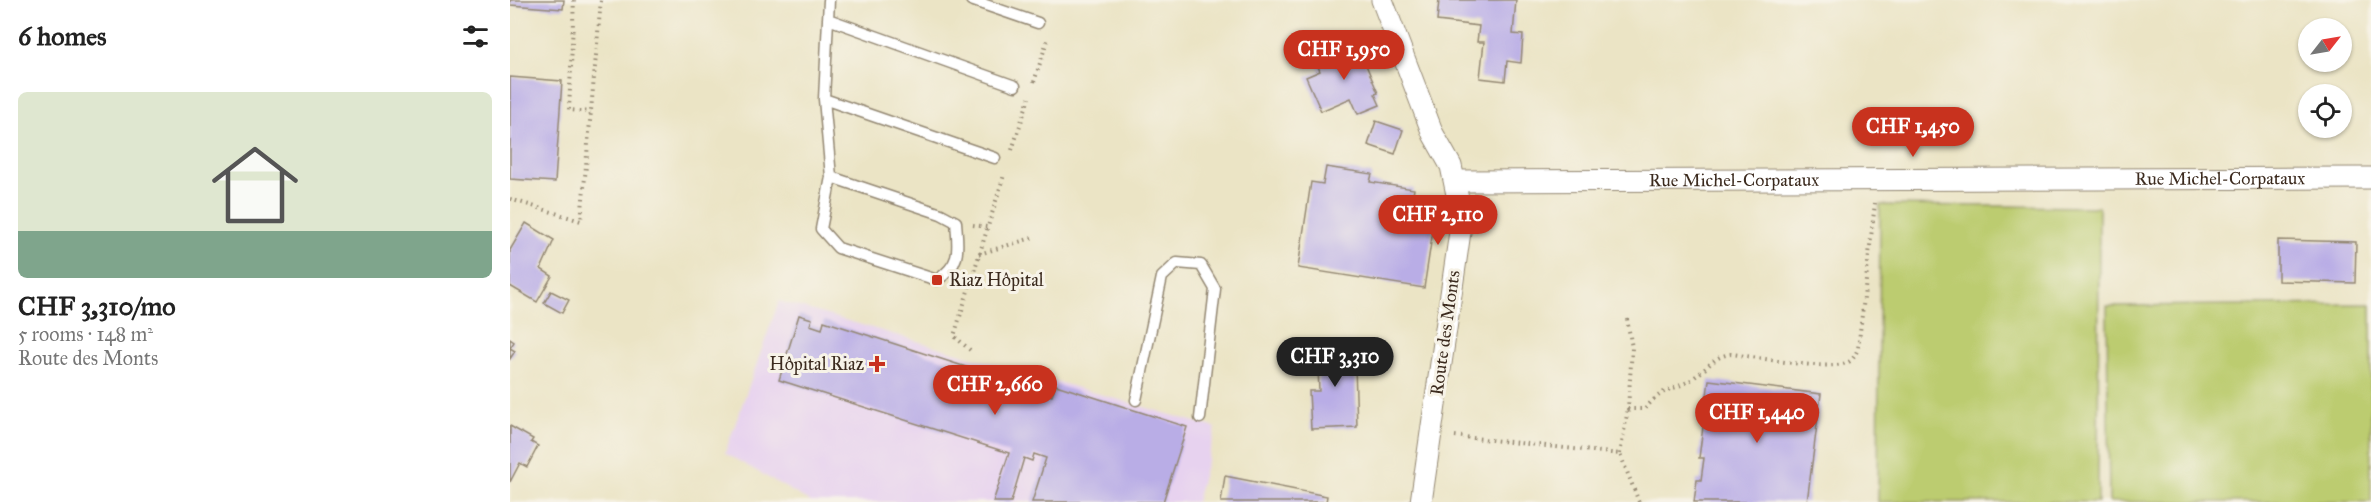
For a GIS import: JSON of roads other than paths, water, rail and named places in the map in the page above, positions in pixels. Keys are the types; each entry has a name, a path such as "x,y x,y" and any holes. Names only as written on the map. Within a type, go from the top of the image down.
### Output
{"street":[{"name":"Route des Monts","path":"1382,0 1433,134 1451,166 1462,218 1421,502"},
{"name":"Rue Michel-Corpataux","path":"1456,181 2371,178"}],"lane":[{"path":"829,0 824,99 831,177 821,229 838,248 937,280 950,272 958,252 956,222 941,214 831,177"},
{"path":"971,0 1038,23"},
{"path":"828,19 1015,86"},
{"path":"824,99 995,158"},
{"path":"1136,400 1162,277 1177,263 1201,266 1215,289 1200,418"}],"place":[{"name":"Riaz Hôpital","path":"937,280"},
{"name":"Hôpital Riaz","path":"877,364"}]}
